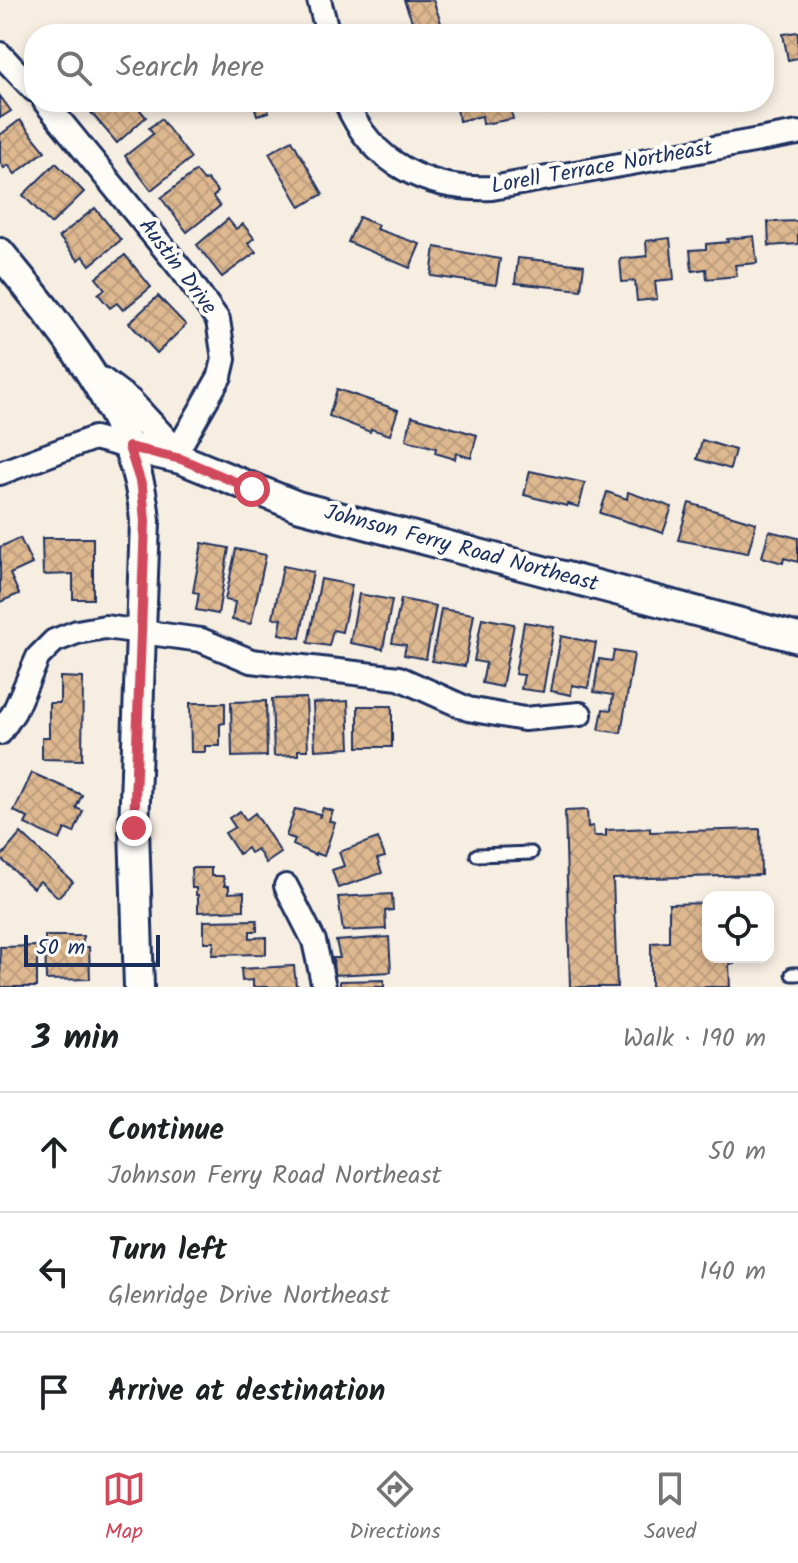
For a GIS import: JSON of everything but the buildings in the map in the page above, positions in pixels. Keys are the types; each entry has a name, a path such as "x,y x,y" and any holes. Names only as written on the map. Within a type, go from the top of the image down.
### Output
{"street":[{"path":"319,0 325,24"},
{"path":"0,54 24,79"},
{"name":"Austin Drive","path":"53,112 185,274 218,320 224,359 220,376 179,456"},
{"name":"Lorell Terrace Northeast","path":"352,112 368,141 401,169 433,183 468,189 492,188 798,133"},
{"path":"0,253 62,329 92,376 129,447 142,487 143,631 134,828 139,987"},
{"path":"92,376 129,403 179,456"},
{"path":"0,473 94,438 129,447"},
{"name":"Johnson Ferry Road Northeast","path":"129,447 179,456 297,506 798,638"},
{"path":"0,733 14,712 38,657 54,641 77,632 105,627 201,640 251,661 399,678 468,709 524,719 580,714"},
{"path":"286,886 314,941 324,987"}],"lane":[{"path":"477,855 531,853"}],"route":[{"path":"134,828 145,521 142,487 129,447 181,459 252,489"}]}
